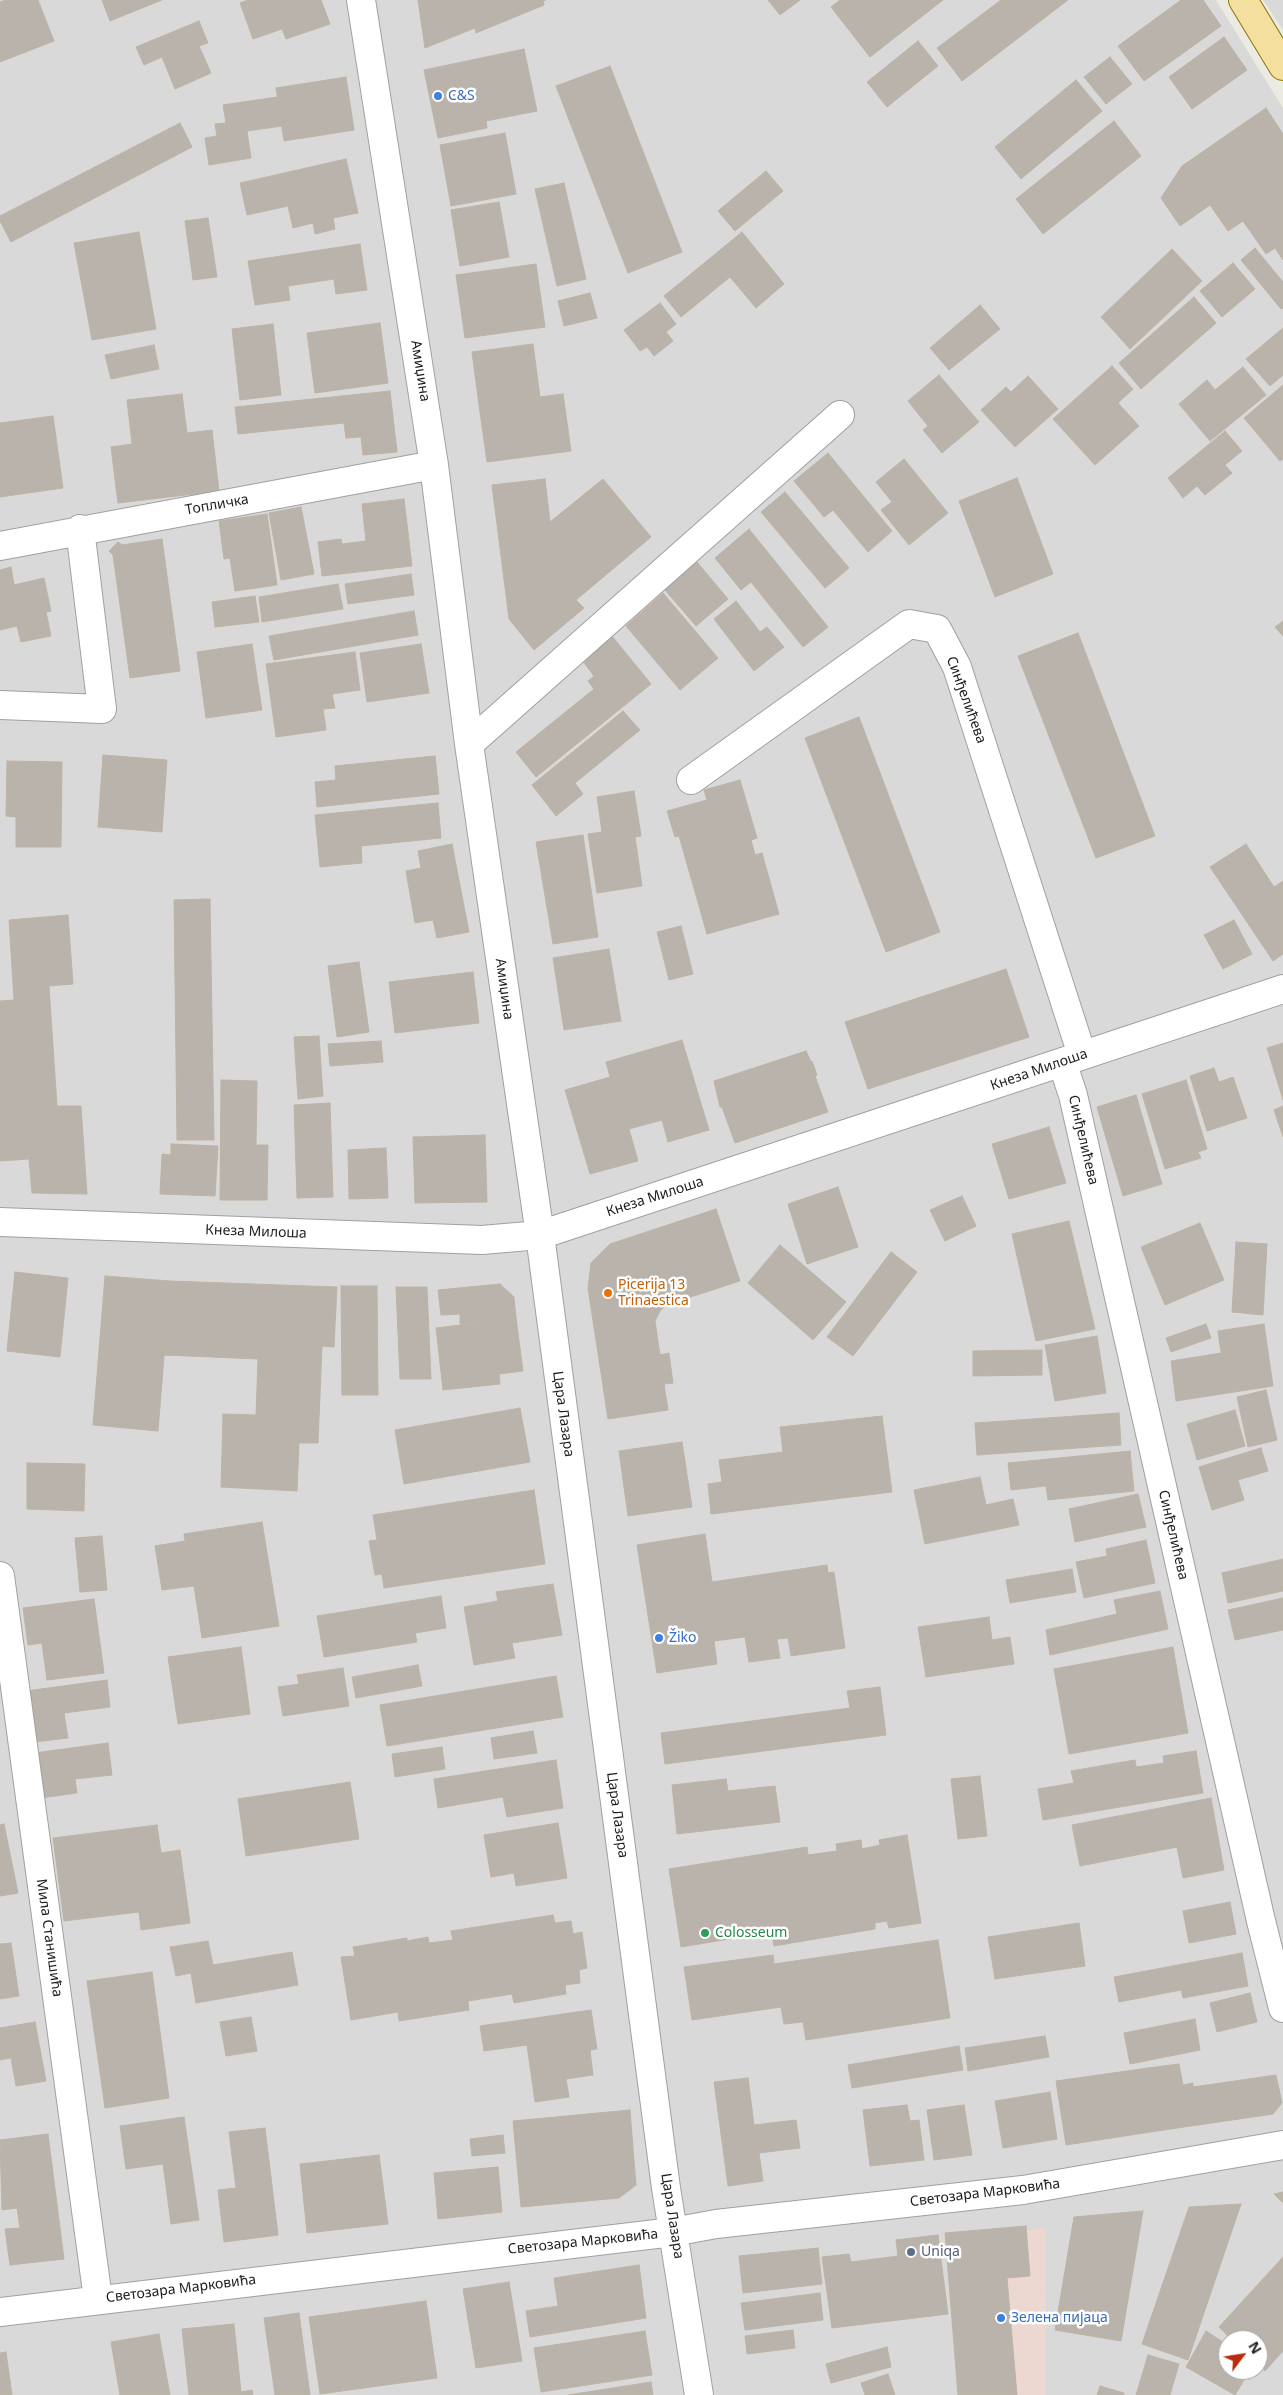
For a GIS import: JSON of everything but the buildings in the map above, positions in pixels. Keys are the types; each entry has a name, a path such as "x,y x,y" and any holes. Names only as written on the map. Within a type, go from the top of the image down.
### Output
{"main road":[{"path":"1243,0 1283,66"}],"street":[{"name":"Амиџина","path":"361,0 434,465 469,744 540,1234"},
{"path":"469,744 840,415"},
{"name":"Топличка","path":"0,546 434,465"},
{"path":"0,705 102,709 80,530"},
{"name":"Синђелићева","path":"691,780 909,624 937,629 957,668 1072,1058 1075,1105 1282,2001"},
{"name":"Кнеза Милоша","path":"0,1222 482,1240 540,1234 1283,989"},
{"name":"Цара Лазара","path":"540,1234 673,2232 699,2395"},
{"name":"Мила Станишића","path":"0,1576 10,1728 98,2299"},
{"name":"Светозара Марковића","path":"0,2312 673,2232 716,2224 1023,2190 1283,2145"}],"shaded area":[{"path":"0,0 1216,0 1283,108 1283,2395 0,2395"},
{"path":"1263,0 1283,0 1283,30"},
{"name":"Зелена пијаца","path":"1045,2228 1046,2395 962,2395 951,2240"}],"place":[{"name":"C&S","path":"438,96"},
{"name":"Picerija 13 Trinaestica","path":"608,1293"},
{"name":"Žiko","path":"659,1638"},
{"name":"Colosseum","path":"705,1933"},
{"name":"Uniqa","path":"911,2252"},
{"name":"Зелена пијаца","path":"1001,2318"}]}
